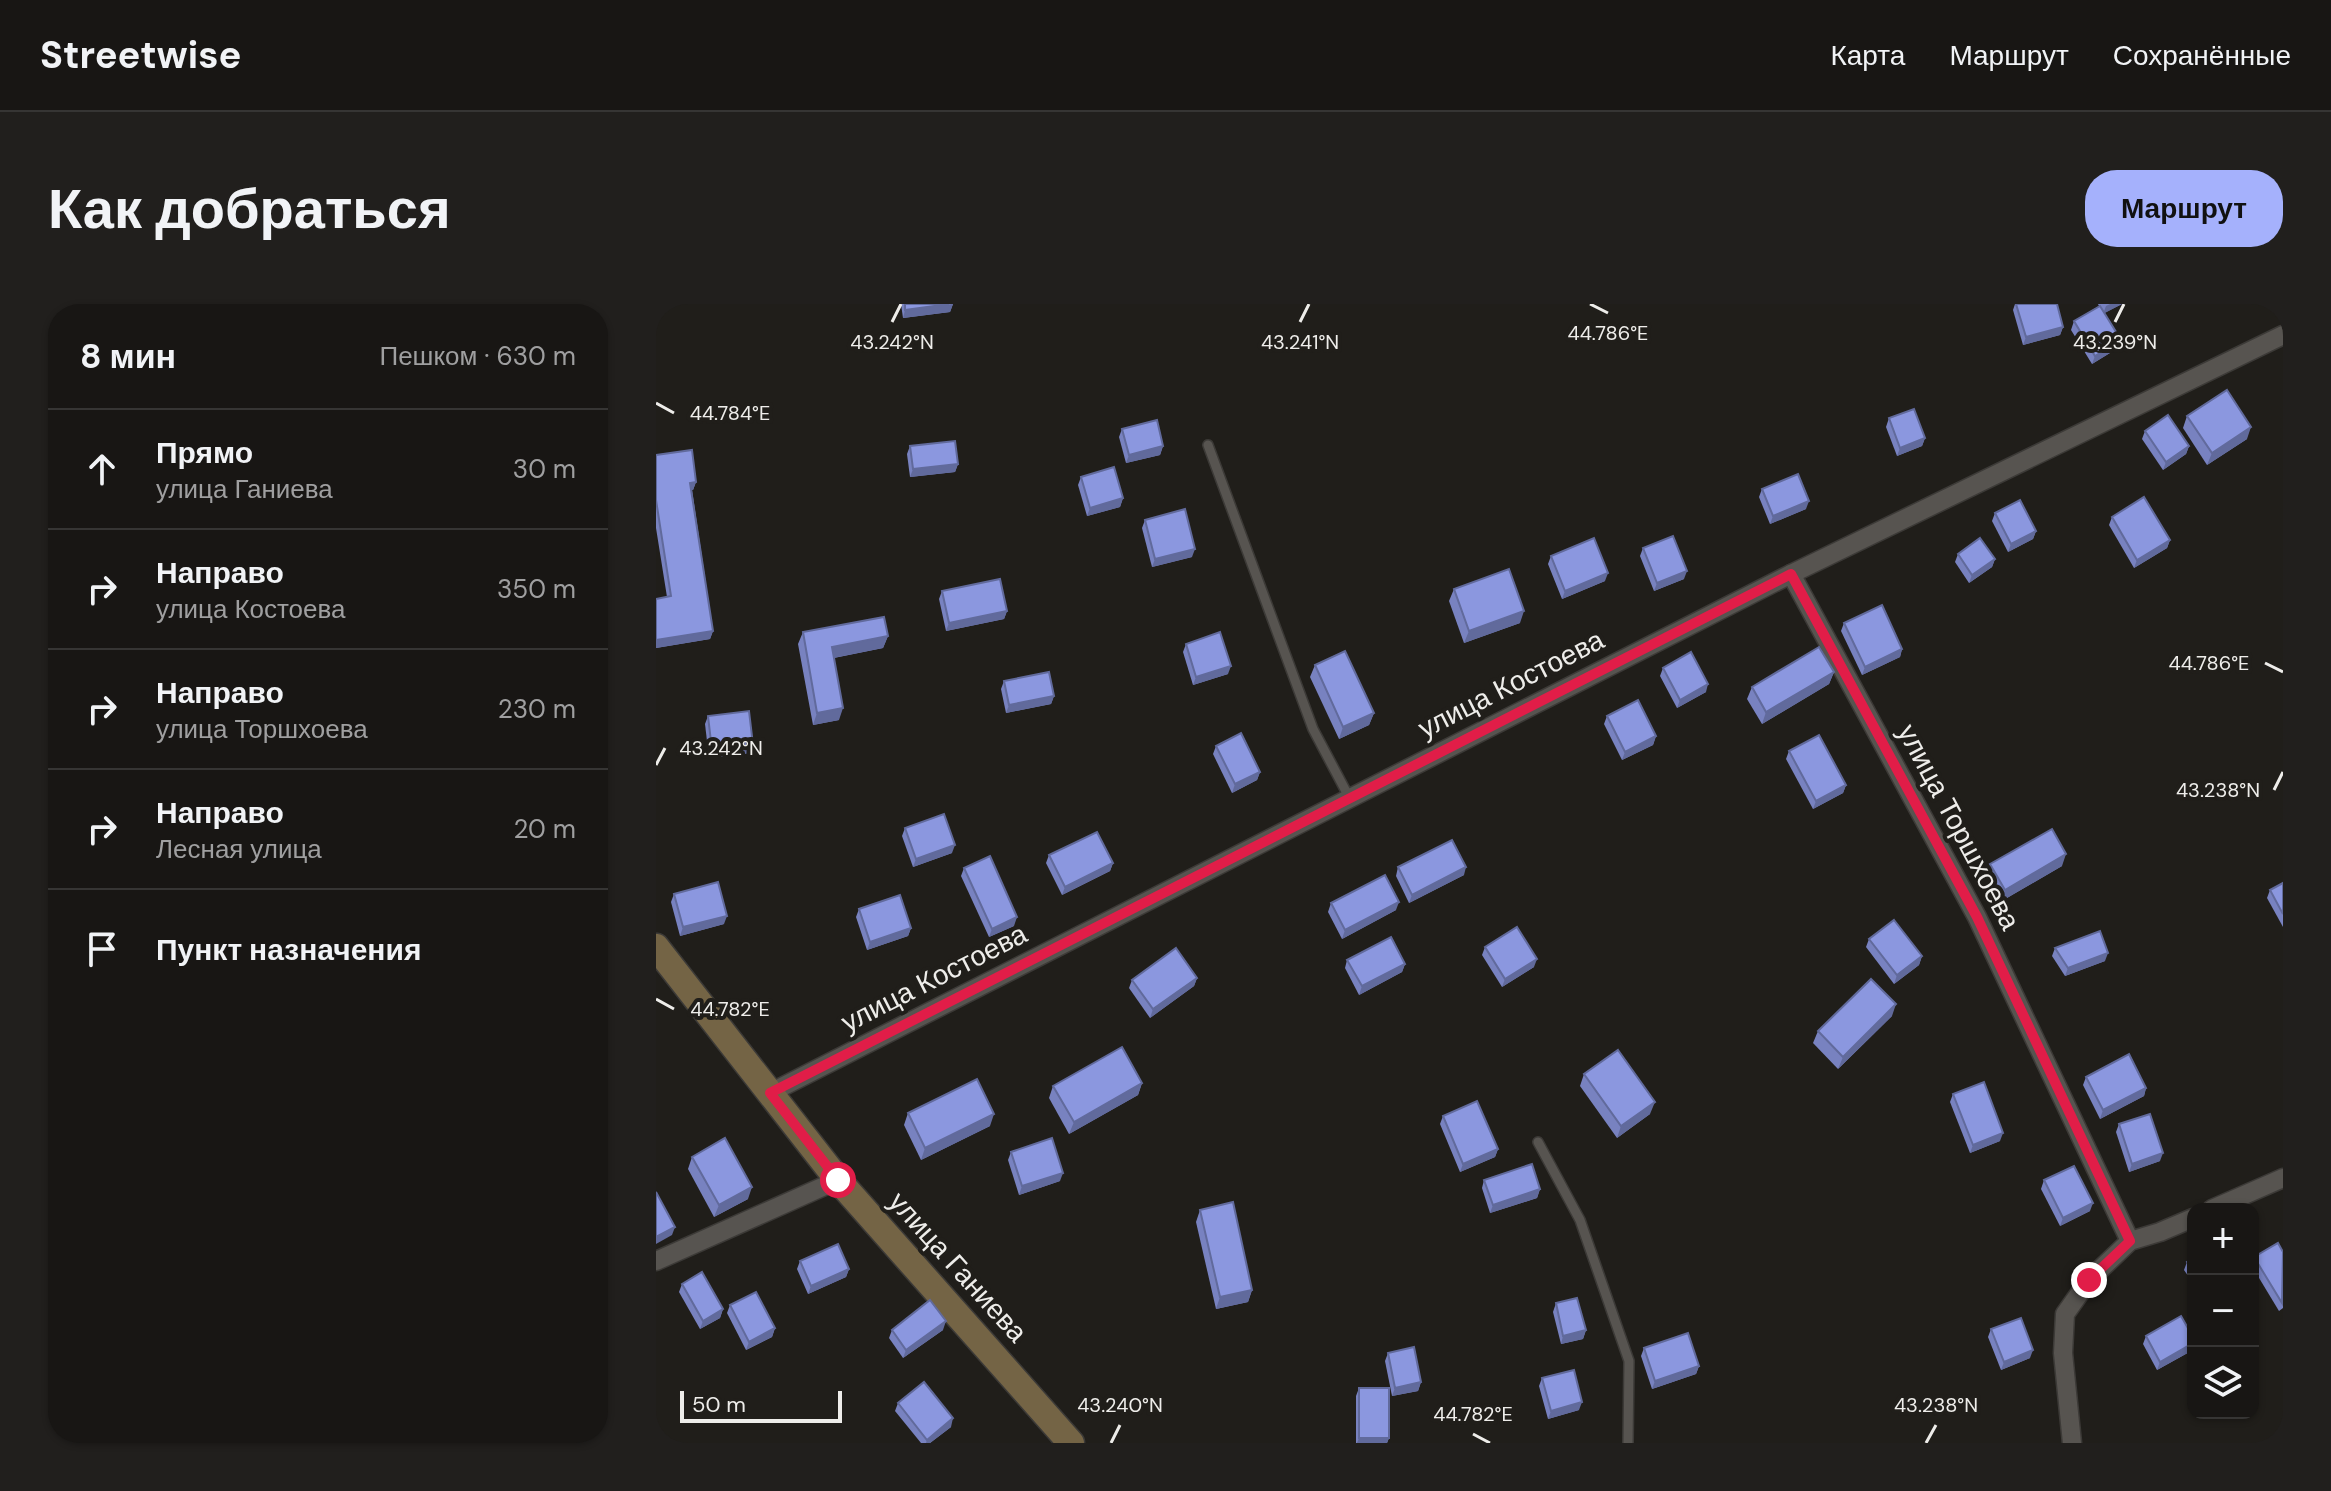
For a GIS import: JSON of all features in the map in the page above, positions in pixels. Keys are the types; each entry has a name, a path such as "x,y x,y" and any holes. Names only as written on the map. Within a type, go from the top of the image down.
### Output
{"main road":[{"name":"улица Ганиева","path":"656,947 838,1180 1071,1443"}],"street":[{"name":"улица Костоева","path":"770,1093 1791,574 2283,335"},
{"name":"улица Торшхоева","path":"1791,574 1977,917 2130,1241"},
{"path":"2226,1203 2283,1178"},
{"path":"656,1261 838,1180"},
{"path":"2072,1443 2063,1353 2065,1314 2089,1280 2130,1241 2187,1221"}],"lane":[{"path":"1208,445 1313,729 1349,797"},
{"path":"1538,1142 1580,1220 1629,1361 1628,1443"}],"building":[{"path":"905,304 949,304 905,310"},
{"path":"2016,304 2057,304 2063,327 2026,337"},
{"path":"2100,306 2121,340 2095,356 2074,321"},
{"path":"2227,390 2251,427 2212,453 2187,416"},
{"path":"1914,409 1925,438 1900,448 1889,418"},
{"path":"2168,415 2189,446 2166,462 2145,431"},
{"path":"1157,420 1163,446 1129,455 1122,429"},
{"path":"955,441 958,464 913,469 910,446"},
{"path":"692,450 696,482 690,483 713,631 656,640 656,599 671,596 656,500 656,455"},
{"path":"1114,467 1123,498 1090,508 1081,477"},
{"path":"1798,474 1809,501 1773,516 1762,489"},
{"path":"2144,497 2170,540 2137,560 2112,517"},
{"path":"2020,500 2036,531 2011,544 1995,513"},
{"path":"1185,509 1195,549 1155,559 1145,520"},
{"path":"1673,536 1687,571 1657,583 1643,548"},
{"path":"1594,538 1608,573 1565,591 1551,556"},
{"path":"1980,538 1995,559 1972,575 1958,554"},
{"path":"1509,569 1524,611 1469,631 1454,589"},
{"path":"1000,579 1007,611 949,623 942,591"},
{"path":"1882,605 1902,649 1865,667 1844,623"},
{"path":"884,617 888,636 832,647 843,708 817,713 803,632"},
{"path":"1220,632 1231,666 1196,677 1186,644"},
{"path":"1819,647 1834,672 1766,712 1752,687"},
{"path":"1345,651 1374,713 1343,727 1315,665"},
{"path":"1691,652 1708,684 1680,700 1663,668"},
{"path":"1049,672 1054,696 1009,705 1004,681"},
{"path":"1638,700 1656,736 1625,752 1607,716"},
{"path":"749,711 753,745 712,750 708,716"},
{"path":"1241,733 1260,772 1235,784 1216,746"},
{"path":"1819,735 1846,785 1816,801 1789,751"},
{"path":"944,814 955,845 916,859 905,828"},
{"path":"2052,829 2066,854 2005,890 1990,864"},
{"path":"1097,832 1113,863 1065,887 1049,855"},
{"path":"1452,840 1466,867 1412,895 1398,867"},
{"path":"990,856 1017,917 992,929 964,868"},
{"path":"1385,875 1399,902 1345,930 1331,903"},
{"path":"718,882 727,916 683,927 674,894"},
{"path":"2283,883 2283,914 2270,890"},
{"path":"900,895 911,928 870,942 859,909"},
{"path":"1894,920 1922,956 1897,975 1869,939"},
{"path":"1517,927 1537,959 1505,979 1485,947"},
{"path":"2100,931 2108,953 2068,968 2055,948"},
{"path":"1391,937 1405,964 1362,986 1347,960"},
{"path":"1176,948 1197,978 1153,1009 1132,980"},
{"path":"1871,979 1896,1004 1843,1057 1818,1031"},
{"path":"1122,1047 1142,1083 1074,1122 1053,1086"},
{"path":"1618,1050 1655,1102 1621,1126 1584,1074"},
{"path":"2129,1054 2146,1088 2103,1110 2086,1077"},
{"path":"977,1079 994,1114 925,1148 908,1113"},
{"path":"1984,1082 2003,1133 1973,1145 1953,1094"},
{"path":"1477,1101 1498,1149 1463,1164 1443,1116"},
{"path":"2150,1114 2163,1153 2132,1164 2119,1124"},
{"path":"725,1138 752,1187 719,1205 692,1157"},
{"path":"1052,1138 1063,1173 1022,1186 1011,1152"},
{"path":"1532,1164 1540,1189 1493,1205 1484,1180"},
{"path":"2074,1166 2093,1203 2063,1218 2044,1180"},
{"path":"656,1192 675,1227 656,1237"},
{"path":"1233,1202 1252,1290 1220,1297 1200,1210"},
{"path":"2278,1243 2283,1252 2282,1303 2259,1265 2259,1254"},
{"path":"838,1244 849,1269 811,1286 800,1261"},
{"path":"702,1272 723,1309 703,1321 682,1284"},
{"path":"756,1292 775,1328 749,1342 730,1305"},
{"path":"1577,1298 1586,1330 1563,1336 1556,1303"},
{"path":"930,1300 946,1321 906,1350 892,1330"},
{"path":"2181,1316 2187,1326 2187,1346 2160,1362 2146,1336"},
{"path":"2021,1318 2033,1350 2004,1362 1991,1329"},
{"path":"1688,1333 1699,1366 1655,1381 1644,1348"},
{"path":"1414,1347 1421,1382 1395,1388 1388,1353"},
{"path":"1574,1370 1582,1402 1551,1411 1542,1378"},
{"path":"924,1382 953,1418 927,1440 898,1403"},
{"path":"1359,1388 1389,1388 1389,1438 1359,1438"}],"route":[{"path":"838,1180 770,1093 1791,574 1977,917 2130,1241 2089,1280"}]}
